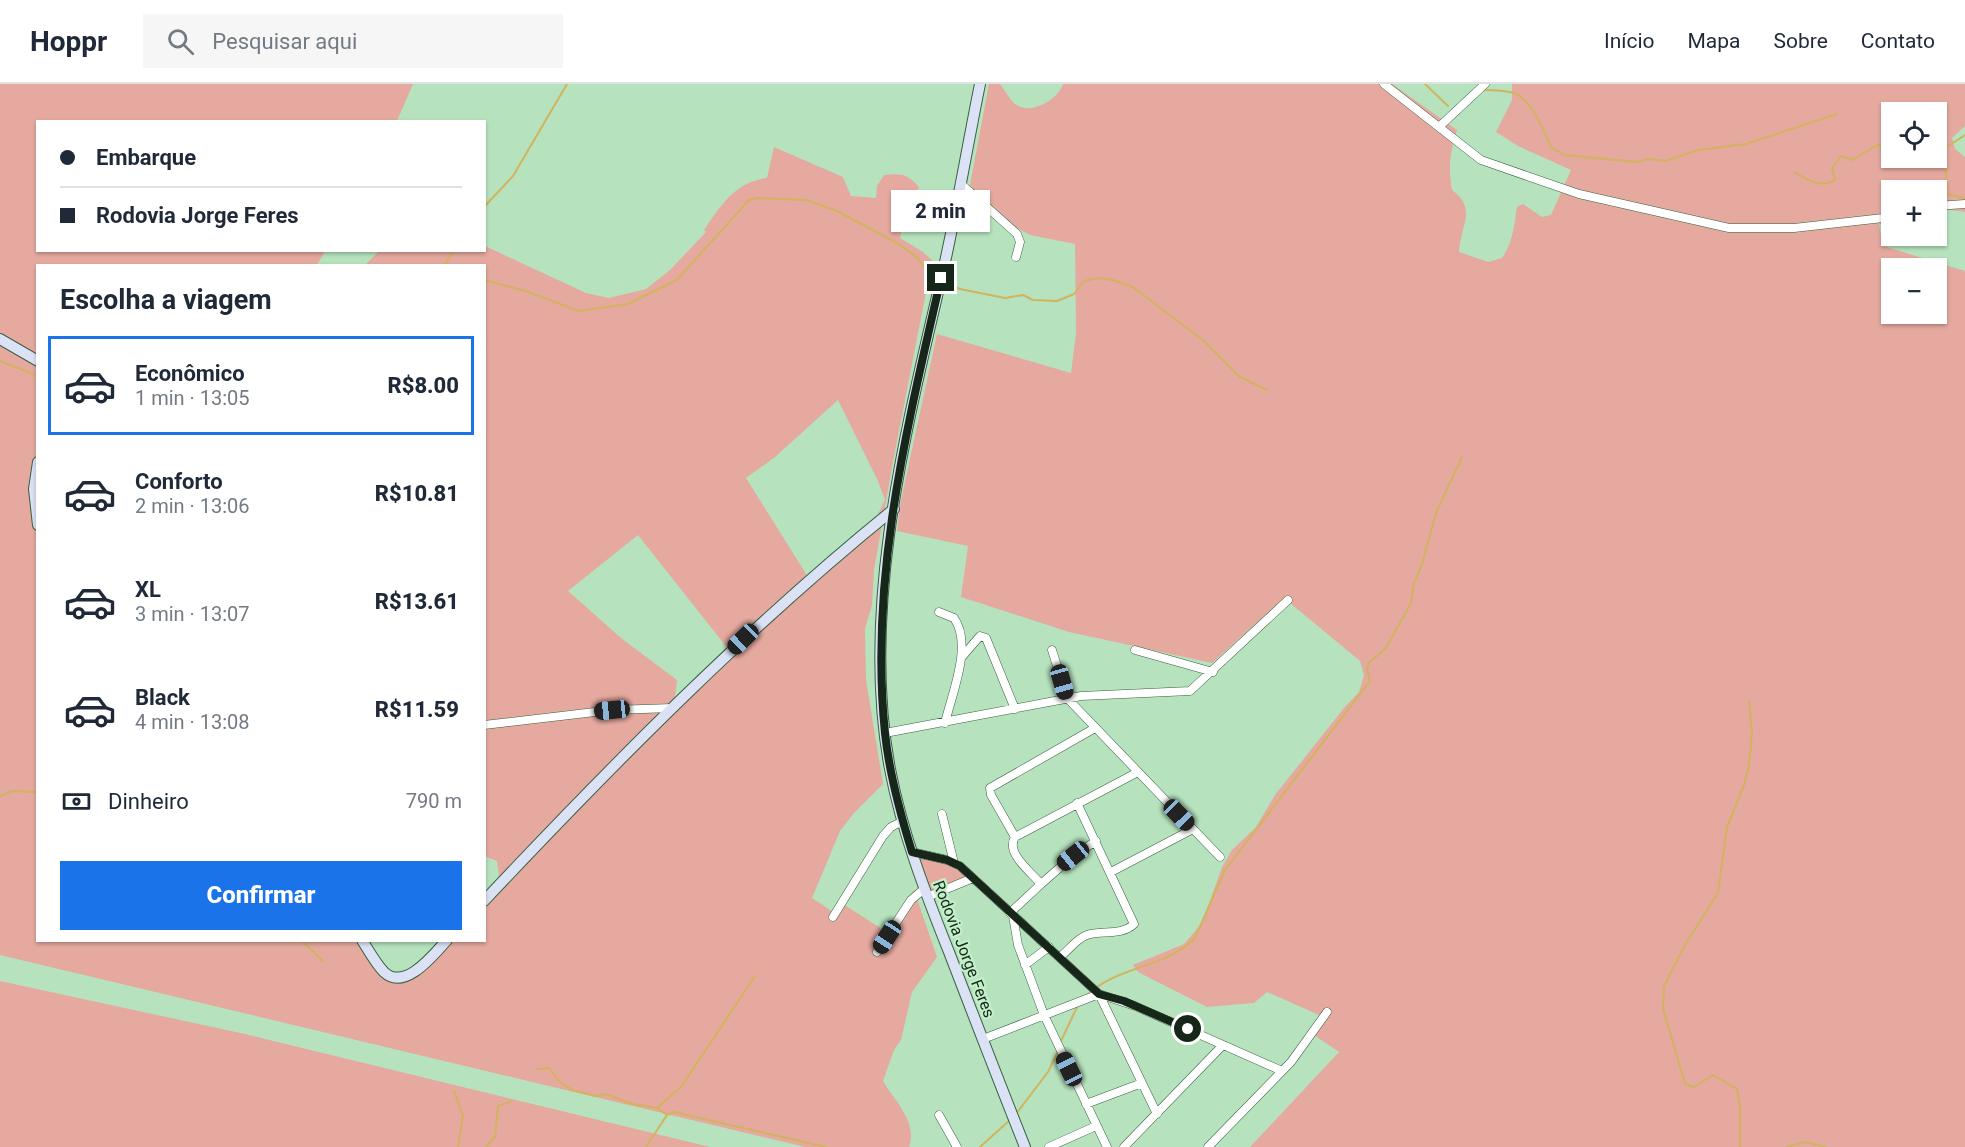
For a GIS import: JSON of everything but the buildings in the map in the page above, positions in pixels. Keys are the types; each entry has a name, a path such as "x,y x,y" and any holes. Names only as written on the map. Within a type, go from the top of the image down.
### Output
{"main road":[{"name":"Rodovia Jorge Feres","path":"980,84 922,360 885,562 881,674 890,767 912,852 1025,1147"},
{"path":"0,339 36,360"},
{"path":"36,476 34,489 36,507"},
{"path":"486,899 673,708 782,603 894,509"},
{"path":"363,942 384,972 397,978 407,976 417,969 445,942"}],"street":[{"path":"1383,84 1488,164 1579,194 1729,228 1794,228 1881,218"},
{"path":"1440,126 1485,84"},
{"path":"960,183 1017,234 1020,242 1016,257"},
{"path":"1947,205 1965,204"},
{"path":"885,733 1067,698 1100,694 1186,692 1213,672 1288,600"},
{"path":"939,612 954,618 960,628 962,644 961,658 945,723"},
{"path":"961,658 980,636 986,638 1015,709"},
{"path":"1052,650 1067,698 1220,857"},
{"path":"1135,650 1213,672"},
{"path":"486,725 612,710 673,708"},
{"path":"1015,837 991,795 991,786 1095,728"},
{"path":"1041,884 1013,851 1012,843 1015,837 1138,772"},
{"path":"1060,957 1084,936 1127,929 1134,924 1077,803"},
{"path":"942,814 954,863"},
{"path":"833,917 883,836 891,827 903,821"},
{"path":"1111,872 1193,829"},
{"path":"1012,914 1073,856 1096,841"},
{"path":"912,852 954,863 1099,994 1157,1114"},
{"path":"877,952 910,900 973,878"},
{"path":"1012,914 1025,964 1044,1015 1107,1147"},
{"path":"1025,964 1049,947"},
{"path":"982,1039 1099,994 1135,1006 1282,1071"},
{"path":"1208,1147 1282,1071 1304,1046 1327,1012"},
{"path":"1124,1147 1223,1045"},
{"path":"1086,1104 1142,1083"},
{"path":"939,1115 957,1147"},
{"path":"1048,1147 1096,1126"}],"shaded area":[{"path":"0,84 413,84 397,120 36,120 36,252 324,252 318,264 36,264 36,942 364,942 389,979 405,974 443,942 486,942 486,901 499,876 497,861 486,857 486,264 366,264 378,252 486,252 486,246 586,293 609,298 646,289 670,270 706,232 704,230 730,196 746,184 767,178 774,147 843,177 851,196 876,198 877,186 884,175 904,175 919,187 904,218 900,238 923,252 935,263 933,277 927,287 892,467 874,570 872,605 865,629 866,680 883,784 854,813 840,831 812,898 833,912 843,904 885,931 914,890 937,957 912,992 901,1040 894,1050 883,1081 908,1121 911,1138 909,1147 805,1147 0,955","holes":["838,400 885,500 872,526 808,577 746,478 775,457","638,535 732,654 674,705 677,680 621,638 568,591"]},
{"path":"989,84 1000,84 1015,104 1028,108 1050,101 1063,84 1392,84 1457,130 1451,153 1450,174 1452,190 1460,197 1466,211 1459,252 1488,262 1502,258 1506,252 1517,207 1523,204 1542,217 1551,215 1571,170 1518,146 1496,132 1512,100 1512,84 1965,84 1965,126 1952,138 1955,149 1965,157 1965,212 1947,209 1947,180 1881,180 1881,224 1879,224 1881,246 1922,258 1881,258 1881,324 1947,324 1947,266 1965,271 1965,1147 1250,1147 1339,1052 1311,1033 1319,1015 1267,992 1254,1003 1207,1007 1138,972 1133,965 1184,944 1202,923 1222,867 1232,850 1256,827 1275,795 1359,692 1364,675 1360,661 1284,598 1212,663 1069,632 961,597 968,546 897,531 900,505 937,334 1071,373 1076,333 1075,244 1030,235 1017,228 969,190"},
{"path":"915,855 959,868 968,877 929,892"},
{"path":"0,981 245,1034 710,1147 0,1147"}],"waterway":[{"path":"486,205 513,176 567,84"},
{"path":"1425,84 1448,106"},
{"path":"1482,90 1506,91 1521,97 1537,117 1551,147 1564,155 1637,162 1648,159 1666,161 1698,150 1746,144 1837,114"},
{"path":"1947,147 1965,135"},
{"path":"1794,172 1814,182 1830,183 1835,180 1832,168 1841,156 1852,160 1877,145 1881,145"},
{"path":"1946,168 1947,194 1965,198"},
{"path":"486,281 525,291 579,311 628,304 677,280 749,200 756,198 806,200 837,211 897,243 918,258 930,276 938,280"},
{"path":"445,264 453,252"},
{"path":"943,282 960,289 1005,298 1023,295 1033,300 1057,301 1074,294 1084,281 1098,278 1113,280 1133,287 1204,341 1240,377 1267,390"},
{"path":"0,361 36,375"},
{"path":"1086,996 1112,978 1170,956 1195,938 1225,870 1370,681 1367,669 1369,663 1386,648 1411,603 1414,583 1422,564 1436,513 1462,457"},
{"path":"1740,1147 1740,1107 1737,1089 1713,1075 1694,1087 1685,1084 1663,1008 1664,986 1686,943 1718,893 1727,827 1744,785 1749,765 1752,733 1749,701"},
{"path":"0,796 12,791 36,792"},
{"path":"303,942 323,961"},
{"path":"657,1108 681,1087 755,976"},
{"path":"1060,1043 1078,1005"},
{"path":"1016,1114 1048,1072 1058,1051"},
{"path":"536,1069 549,1068 559,1081 572,1090 596,1096 606,1094 632,1104 657,1108 667,1115"},
{"path":"454,1091 463,1116 458,1147"},
{"path":"486,1147 495,1137 498,1106 510,1102"},
{"path":"646,1147 667,1115 674,1112 826,1147"},
{"path":"980,1147 1010,1120"},
{"path":"1787,1147 1805,1142 1826,1147"}],"route":[{"path":"941,278 922,360 885,562 881,674 885,733 893,785 906,834 912,852 947,860 960,866 1099,994 1124,1001 1188,1029"}]}
